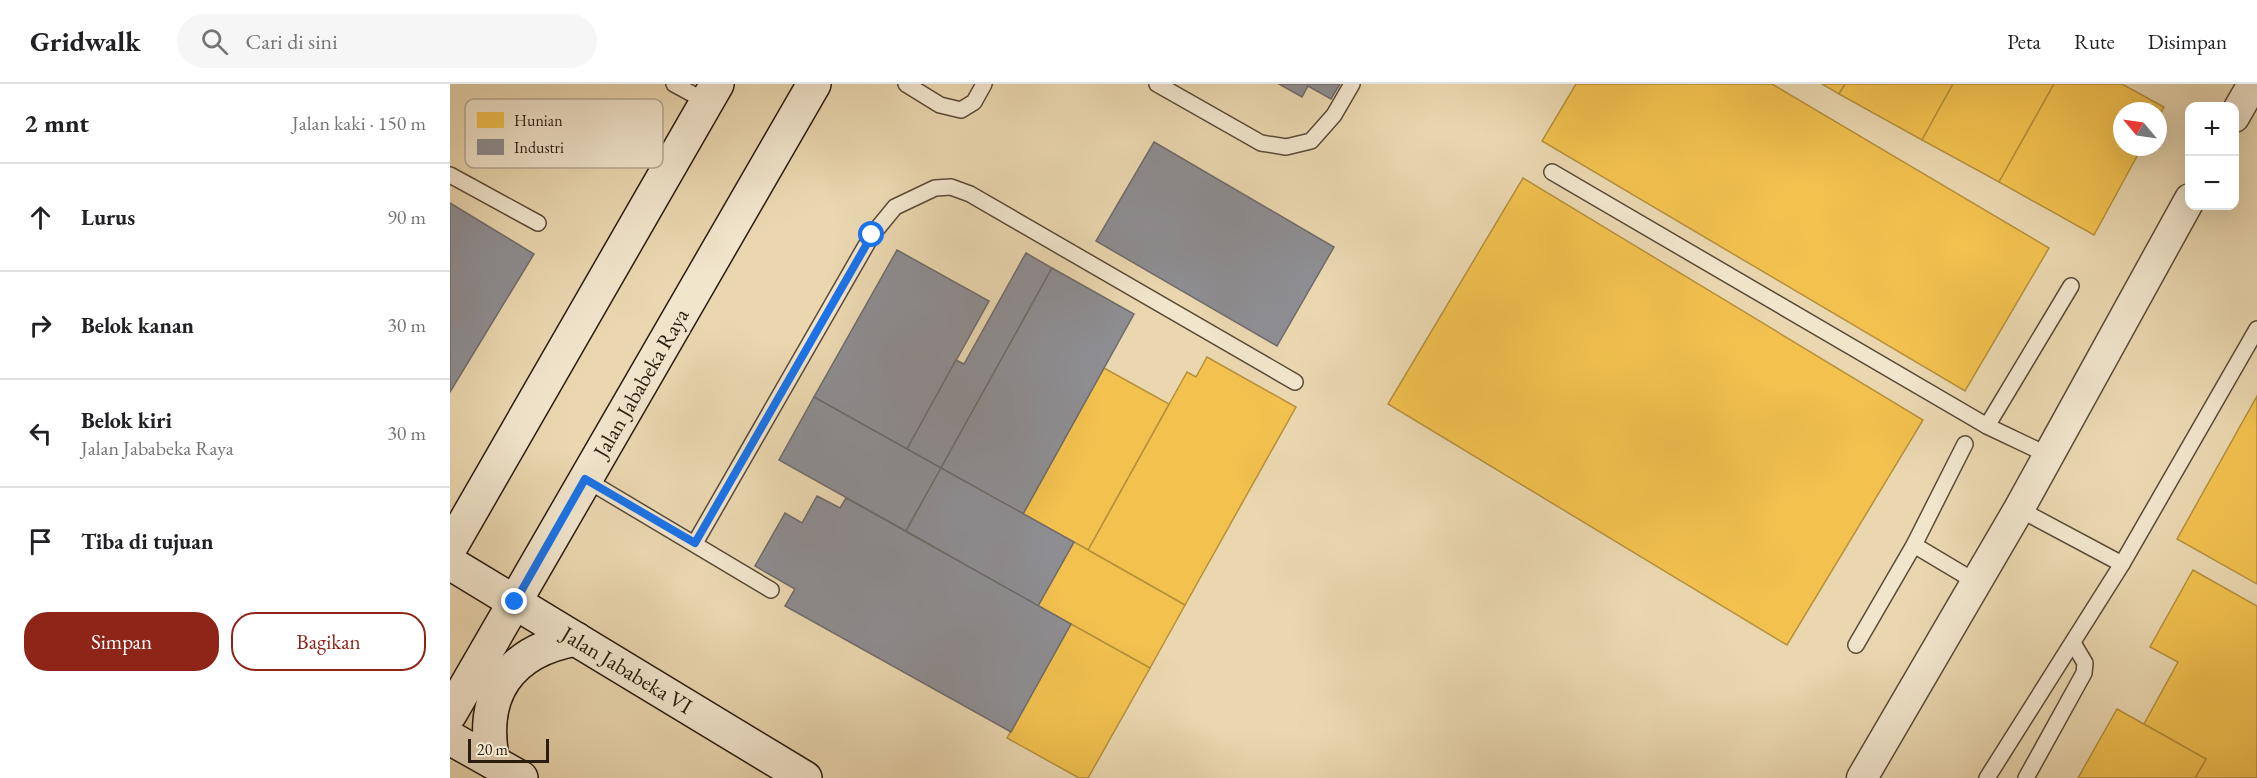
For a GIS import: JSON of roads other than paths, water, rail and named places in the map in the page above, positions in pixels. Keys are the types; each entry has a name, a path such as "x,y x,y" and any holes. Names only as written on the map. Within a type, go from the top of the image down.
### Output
{"main road":[{"name":"Jalan Jababeka Raya","path":"450,714 814,84"},
{"path":"450,548 712,93"},
{"name":"Jalan Jababeka VI","path":"450,563 805,778"},
{"path":"493,762 489,741 489,720 494,699 504,680 518,664 536,651 555,643 576,639"},
{"path":"450,738 521,778"}],"street":[{"path":"2239,110 2253,84"},
{"path":"1862,778 2019,509 2185,208"}],"lane":[{"path":"674,84 712,93"},
{"path":"906,84 940,105 962,110 974,102 984,84"},
{"path":"1156,84 1261,144 1286,147 1311,141 1334,116 1352,84"},
{"path":"1552,172 1987,426 2048,455"},
{"path":"450,175 538,223"},
{"path":"695,543 872,235 895,207 935,188 951,188 969,194 1295,382"},
{"path":"1987,426 2071,286"},
{"path":"1989,778 2016,729 2073,644 2122,564 2257,329"},
{"path":"1856,645 1914,545 1965,444"},
{"path":"585,479 771,590"},
{"path":"2019,509 2122,564"},
{"path":"1914,545 1976,582"},
{"path":"2026,778 2084,673 2085,663 2073,644"}]}
